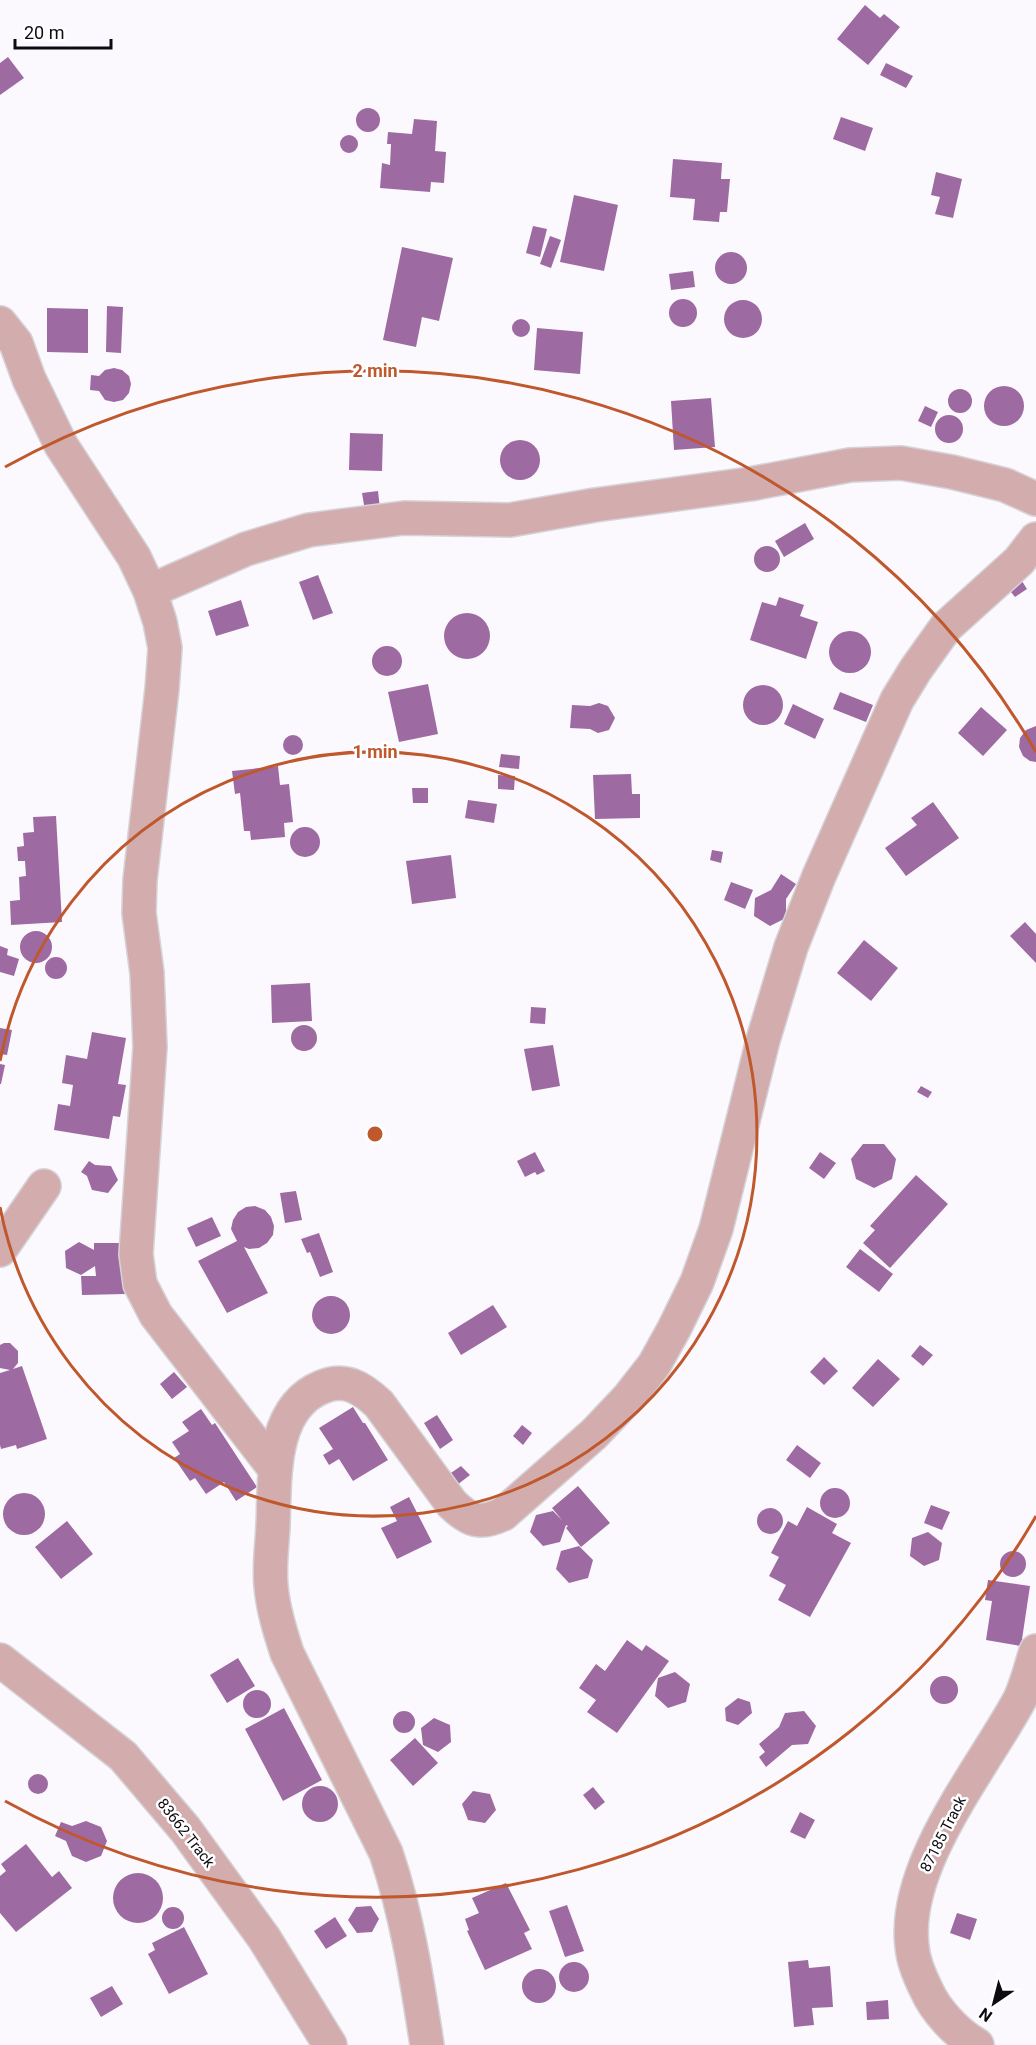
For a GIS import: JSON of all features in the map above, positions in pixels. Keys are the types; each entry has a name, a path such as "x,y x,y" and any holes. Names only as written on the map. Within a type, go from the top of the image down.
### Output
{"street":[{"path":"0,323 16,343 29,379 61,445 134,557 150,591 165,648 140,880 139,913 147,973 150,1047 136,1254 140,1284 156,1315 275,1469"},
{"path":"150,591 246,549 309,530 404,518 510,520 595,505 750,484 850,465 901,463 952,472 1005,485 1036,499"},
{"path":"427,2045 398,1887 386,1853 287,1653 277,1622 271,1585 275,1469 285,1425 301,1400 320,1388 338,1382 354,1385 379,1404 452,1504 465,1516 489,1521 512,1507 594,1434 629,1397 654,1365 675,1329 697,1282 716,1229 763,1040 791,947 819,876 897,700 946,627 1019,561 1036,539"},
{"path":"0,1250 44,1186"},
{"name":"87185 Track","path":"977,2045 968,2040 932,2004 916,1970 911,1945 913,1914 917,1890 928,1857 965,1789 1021,1696 1036,1651"},
{"name":"83662 Track","path":"0,1660 123,1756 184,1829 264,1938 330,2045"}],"building":[{"path":"865,5 880,18 884,14 900,27 868,65 837,39"},
{"path":"8,57 24,78 0,95 0,63"},
{"path":"886,63 913,76 906,88 880,75"},
{"path":"368,108 376,112 380,120 376,128 368,132 360,128 356,120 360,112"},
{"path":"841,117 873,128 865,151 833,139"},
{"path":"414,119 437,121 435,151 446,152 444,183 431,182 430,192 380,188 382,163 390,165 391,144 387,144 388,132 412,134"},
{"path":"349,135 355,138 358,144 355,150 349,153 343,150 340,144 343,138"},
{"path":"673,159 722,163 721,179 730,179 727,212 720,212 719,222 693,220 695,199 670,197"},
{"path":"936,172 962,179 953,218 935,214 940,197 931,195"},
{"path":"574,195 618,205 604,271 560,262"},
{"path":"533,226 547,229 540,257 526,253"},
{"path":"550,236 561,240 551,268 540,264"},
{"path":"402,247 453,258 439,321 422,317 416,347 383,340"},
{"path":"731,252 742,257 747,268 742,279 731,284 720,279 715,268 720,257"},
{"path":"693,271 695,287 671,290 669,274"},
{"path":"683,299 693,303 697,313 693,323 683,327 673,323 669,313 673,303"},
{"path":"743,300 757,305 762,319 757,333 743,338 729,333 724,319 729,305"},
{"path":"107,306 123,307 121,353 106,352"},
{"path":"47,308 88,309 88,353 47,352"},
{"path":"521,319 527,322 530,328 527,334 521,337 515,334 512,328 515,322"},
{"path":"537,328 583,332 580,374 534,370"},
{"path":"114,368 122,370 129,376 131,384 129,393 123,400 114,402 105,400 99,391 90,390 91,375 99,376 105,370"},
{"path":"1004,386 1018,392 1024,406 1018,420 1004,426 990,420 984,406 990,392"},
{"path":"960,389 965,390 971,396 971,406 965,412 960,413 955,412 949,406 948,401 949,396 955,390"},
{"path":"711,398 715,447 674,450 671,401"},
{"path":"925,406 938,412 931,427 918,421"},
{"path":"949,415 959,419 963,429 959,439 949,443 939,439 935,429 939,419"},
{"path":"350,433 383,434 382,471 349,470"},
{"path":"520,440 528,441 534,446 539,452 539,468 534,474 528,479 520,480 512,479 506,474 501,468 500,460 501,452 506,446 512,441"},
{"path":"378,491 380,509 365,511 362,493"},
{"path":"805,523 814,539 784,557 775,541"},
{"path":"767,546 776,550 780,559 776,568 767,572 758,568 754,559 758,550"},
{"path":"318,575 333,613 313,620 299,582"},
{"path":"1020,578 1027,589 1015,597 1007,587"},
{"path":"779,597 804,605 800,616 818,622 806,659 750,640 762,602 776,606"},
{"path":"241,600 249,626 216,636 208,611"},
{"path":"467,613 483,620 490,636 483,652 467,659 451,652 444,636 451,620"},
{"path":"850,631 858,632 865,637 870,644 870,660 865,667 858,672 850,673 842,672 835,667 830,660 829,652 830,644 835,637 842,632"},
{"path":"387,646 393,647 401,655 401,667 393,675 387,676 381,675 373,667 372,661 373,655 381,647"},
{"path":"428,684 438,734 399,742 388,692"},
{"path":"763,685 777,691 783,705 777,719 763,725 749,719 743,705 749,691"},
{"path":"840,692 873,705 866,722 833,709"},
{"path":"599,703 608,706 615,718 609,730 598,733 590,729 570,728 572,705 590,706"},
{"path":"793,704 824,719 815,739 784,724"},
{"path":"981,707 1007,730 983,756 958,733"},
{"path":"1036,726 1036,762 1023,756 1019,747 1020,738 1026,730"},
{"path":"293,735 300,738 303,745 300,752 293,755 286,752 283,745 286,738"},
{"path":"501,754 520,756 519,769 499,767"},
{"path":"278,766 280,785 289,784 293,822 284,823 285,837 251,840 250,831 244,831 240,793 235,794 232,771"},
{"path":"631,774 632,794 640,794 640,818 595,819 593,775"},
{"path":"498,775 515,776 514,790 498,789"},
{"path":"412,788 428,788 428,803 413,803"},
{"path":"468,800 497,804 494,823 465,818"},
{"path":"933,802 959,838 906,876 885,848 917,825 911,818"},
{"path":"56,816 62,922 11,925 10,901 20,900 19,877 26,876 25,861 18,861 17,847 24,846 23,833 34,832 33,817"},
{"path":"305,827 315,832 320,842 315,852 305,857 295,852 290,842 295,832"},
{"path":"712,850 723,852 721,863 710,860"},
{"path":"451,855 456,898 412,904 406,861"},
{"path":"781,874 796,884 786,899 786,918 770,926 754,916 755,898 771,890"},
{"path":"731,882 753,890 745,909 724,900"},
{"path":"1025,922 1036,934 1036,963 1010,936"},
{"path":"36,931 48,935 52,947 48,959 36,963 24,959 20,947 24,935"},
{"path":"864,940 898,968 871,1001 837,973"},
{"path":"0,946 8,949 7,955 19,959 14,976 0,972"},
{"path":"56,957 64,960 67,968 64,976 56,979 48,976 45,968 48,960"},
{"path":"310,983 312,1021 272,1023 271,985"},
{"path":"531,1007 546,1008 545,1024 530,1023"},
{"path":"304,1025 313,1029 317,1038 313,1047 304,1051 295,1047 291,1038 295,1029"},
{"path":"0,1028 12,1030 7,1055 0,1054"},
{"path":"92,1032 126,1038 118,1084 126,1085 120,1117 113,1116 109,1139 54,1130 58,1104 70,1106 73,1085 62,1083 66,1055 87,1059"},
{"path":"553,1045 560,1086 532,1091 524,1049"},
{"path":"0,1064 5,1065 1,1084 0,1084"},
{"path":"921,1086 932,1092 928,1098 917,1092"},
{"path":"863,1144 884,1144 896,1159 892,1179 874,1188 856,1179 851,1159"},
{"path":"535,1152 545,1171 537,1175 535,1172 525,1177 517,1161"},
{"path":"820,1152 836,1163 824,1179 809,1168"},
{"path":"89,1161 95,1165 111,1166 118,1180 108,1193 92,1190 87,1176 81,1172"},
{"path":"916,1175 948,1204 890,1268 863,1243 875,1230 870,1226"},
{"path":"296,1191 302,1220 285,1223 280,1193"},
{"path":"255,1206 265,1210 271,1217 274,1226 273,1235 259,1248 244,1247 268,1293 227,1313 198,1261 237,1241 231,1229 233,1220 238,1212 246,1207"},
{"path":"212,1217 221,1236 196,1247 187,1228"},
{"path":"319,1233 333,1272 320,1277 310,1252 307,1253 301,1239"},
{"path":"79,1242 94,1250 94,1243 123,1243 125,1294 82,1295 81,1276 96,1276 95,1266 81,1275 66,1268 65,1251"},
{"path":"860,1249 893,1274 879,1292 846,1267"},
{"path":"331,1296 338,1297 344,1302 349,1308 349,1322 344,1328 338,1333 331,1334 324,1333 318,1328 313,1322 312,1315 313,1308 318,1302 324,1297"},
{"path":"493,1305 507,1327 461,1355 448,1333"},
{"path":"10,1343 18,1351 18,1363 13,1369 22,1366 47,1439 17,1449 16,1445 1,1449 0,1445 0,1373 10,1370 0,1368 0,1345"},
{"path":"920,1345 933,1355 923,1366 911,1356"},
{"path":"824,1357 838,1371 824,1385 810,1372"},
{"path":"878,1359 900,1379 873,1407 852,1388"},
{"path":"174,1372 187,1387 172,1399 160,1384"},
{"path":"353,1407 388,1460 353,1481 339,1459 329,1465 323,1455 333,1449 319,1428"},
{"path":"201,1409 212,1425 215,1423 257,1487 236,1501 224,1482 206,1494 195,1478 190,1481 174,1458 180,1454 172,1442 189,1431 182,1422"},
{"path":"437,1415 453,1440 440,1449 424,1423"},
{"path":"522,1425 532,1433 523,1445 513,1436"},
{"path":"797,1445 821,1463 810,1478 786,1460"},
{"path":"461,1466 470,1475 457,1485 448,1475"},
{"path":"578,1486 610,1523 581,1547 566,1525 560,1542 543,1546 530,1532 536,1515 553,1511 562,1520 552,1508"},
{"path":"835,1488 841,1489 849,1497 849,1509 841,1517 835,1518 829,1517 821,1509 820,1503 821,1497 829,1489"},
{"path":"24,1493 39,1499 45,1514 39,1529 24,1535 9,1529 3,1514 9,1499"},
{"path":"409,1497 432,1542 397,1559 381,1528 397,1521 390,1507"},
{"path":"931,1505 950,1512 942,1530 924,1523"},
{"path":"807,1507 837,1524 832,1533 851,1543 810,1617 778,1600 786,1585 769,1576 779,1557 771,1553 788,1521 797,1526"},
{"path":"770,1508 779,1512 783,1521 779,1530 770,1534 761,1530 757,1521 761,1512"},
{"path":"67,1521 93,1554 61,1579 35,1547"},
{"path":"928,1532 942,1543 939,1560 924,1566 910,1556 912,1538"},
{"path":"579,1546 593,1560 588,1578 569,1583 556,1569 561,1551"},
{"path":"1013,1551 1022,1555 1026,1564 1022,1573 1013,1577 1004,1573 1000,1564 1004,1555"},
{"path":"988,1580 1030,1586 1021,1646 986,1640 992,1601 985,1600"},
{"path":"627,1640 642,1651 646,1645 669,1661 617,1733 587,1712 596,1700 579,1688 596,1664 605,1671"},
{"path":"238,1658 255,1686 227,1703 210,1675"},
{"path":"675,1672 690,1684 686,1702 668,1708 655,1696 658,1678"},
{"path":"944,1676 954,1680 958,1690 954,1700 944,1704 934,1700 930,1690 934,1680"},
{"path":"257,1690 267,1694 271,1704 267,1714 257,1718 247,1714 243,1704 247,1694"},
{"path":"738,1698 750,1702 752,1713 738,1725 726,1721 725,1708"},
{"path":"284,1708 322,1780 283,1801 245,1729"},
{"path":"404,1711 412,1714 415,1722 412,1730 404,1733 396,1730 393,1722 396,1714"},
{"path":"804,1711 816,1726 808,1744 792,1745 766,1767 759,1757 765,1752 759,1744 779,1727 785,1713"},
{"path":"434,1718 450,1725 451,1742 438,1752 423,1745 421,1728"},
{"path":"415,1738 438,1763 413,1786 390,1760"},
{"path":"38,1774 45,1777 48,1784 45,1791 38,1794 31,1791 28,1784 31,1777"},
{"path":"320,1786 333,1791 338,1804 333,1817 320,1822 307,1817 302,1804 307,1791"},
{"path":"593,1787 605,1802 595,1810 583,1795"},
{"path":"473,1791 490,1794 496,1810 485,1823 468,1820 462,1804"},
{"path":"800,1812 815,1820 805,1839 790,1832"},
{"path":"86,1821 101,1827 107,1841 101,1856 86,1862 72,1856 66,1841 55,1836 61,1822 72,1826"},
{"path":"26,1844 52,1877 59,1871 72,1888 16,1932 0,1913 0,1876 6,1871 1,1864"},
{"path":"138,1873 152,1877 159,1884 163,1898 159,1912 152,1919 138,1923 124,1919 117,1912 113,1898 117,1884 124,1877"},
{"path":"506,1883 530,1930 524,1933 532,1949 485,1970 467,1931 469,1930 465,1919 479,1913 472,1898"},
{"path":"567,1905 584,1951 565,1957 549,1911"},
{"path":"371,1906 379,1919 372,1932 357,1933 348,1920 356,1907"},
{"path":"169,1907 177,1907 184,1914 184,1922 177,1929 169,1929 162,1922 162,1914"},
{"path":"957,1913 977,1919 970,1940 950,1933"},
{"path":"335,1917 347,1936 326,1949 314,1931"},
{"path":"184,1927 208,1974 169,1994 148,1954 155,1950 152,1943"},
{"path":"808,1960 809,1968 830,1966 833,2007 812,2008 814,2025 794,2027 788,1962"},
{"path":"574,1962 585,1966 589,1977 585,1988 574,1992 563,1988 559,1977 563,1966"},
{"path":"539,1969 551,1974 556,1986 551,1998 539,2003 527,1998 522,1986 527,1974"},
{"path":"112,1986 123,2004 101,2017 90,1998"},
{"path":"888,2000 889,2019 867,2020 866,2002"}]}
